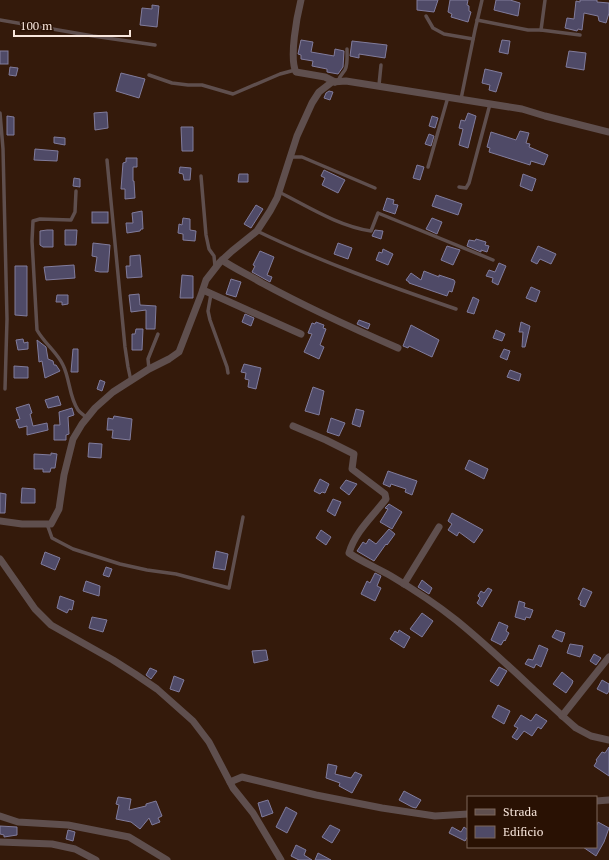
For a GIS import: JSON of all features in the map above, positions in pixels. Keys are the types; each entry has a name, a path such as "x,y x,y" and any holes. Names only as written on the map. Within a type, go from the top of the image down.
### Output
{"street":[{"path":"301,0 293,52 293,66 296,72 325,77 337,82"},
{"path":"0,521 51,524 58,509 73,439 95,408 113,392 179,352 206,280 222,260 257,231 270,211 297,136 312,103 319,92 332,82 346,80 522,109 609,132"},
{"path":"222,260 279,292 365,334 398,348"},
{"path":"203,290 301,334"},
{"path":"293,426 354,454 352,469 385,494 386,499 352,544 349,553 361,561 390,575 456,620 497,655 576,728 591,736 609,740"},
{"path":"404,584 439,527"},
{"path":"0,559 35,609 51,625 135,674 157,689 192,721 209,742 230,782 252,813 281,860"},
{"path":"562,716 609,657"},
{"path":"230,782 242,777 382,808 435,816 467,814"},
{"path":"597,801 609,800"},
{"path":"0,816 18,822 68,826 128,838 167,860"},
{"path":"0,842 52,844 75,849 96,860"}],"lane":[{"path":"461,99 482,0"},
{"path":"541,30 545,0"},
{"path":"426,16 432,28 444,34 473,39"},
{"path":"0,20 155,45"},
{"path":"477,20 528,30 580,34"},
{"path":"337,82 345,70 347,63 347,49"},
{"path":"379,85 381,65"},
{"path":"149,75 172,82 188,85 202,85 233,94 280,74 295,70"},
{"path":"428,167 448,97"},
{"path":"458,188 466,188 469,184 490,104"},
{"path":"0,113 3,149 7,319 5,389"},
{"path":"289,157 302,157 374,188"},
{"path":"107,160 125,347 131,381"},
{"path":"201,176 208,249 214,256 216,267"},
{"path":"76,191 75,212 71,220 33,221 32,241 38,330 42,339 63,364 68,376 75,404 78,410 87,418"},
{"path":"278,192 326,216 350,226 371,231 378,213 493,260"},
{"path":"257,231 292,248 332,264 456,309"},
{"path":"211,293 208,311 228,373"},
{"path":"149,369 148,359 158,334"},
{"path":"47,524 52,538 73,549 120,564 176,574 230,588 243,517"}],"building":[{"path":"417,0 438,0 434,12 417,10"},
{"path":"450,0 468,0 467,5 469,6 469,11 471,12 468,22 451,17 452,14 448,12"},
{"path":"496,0 510,0 520,3 518,16 494,10"},
{"path":"580,0 597,0 597,2 609,3 609,13 606,23 599,21 598,16 584,13 582,30 578,29 577,31 565,28 567,18 574,19 576,1 580,2"},
{"path":"152,5 159,6 157,27 140,25 142,8 152,9"},
{"path":"301,40 313,42 311,52 334,56 335,49 344,51 343,67 338,74 327,72 327,69 312,66 313,61 301,59 301,55 298,54"},
{"path":"502,40 510,41 508,54 499,52"},
{"path":"352,41 387,45 385,58 359,54 359,58 350,56"},
{"path":"0,51 8,51 8,64 0,64"},
{"path":"569,51 586,53 584,70 566,67"},
{"path":"10,67 18,68 16,76 9,75"},
{"path":"485,69 502,73 496,92 489,90 490,85 482,83"},
{"path":"121,73 145,79 139,98 116,91"},
{"path":"329,91 333,92 330,100 324,98 326,93"},
{"path":"107,112 108,128 95,130 94,113"},
{"path":"468,113 476,116 468,148 459,145 463,129 459,128 461,120 465,121"},
{"path":"7,116 14,117 14,135 7,135"},
{"path":"432,116 438,118 435,128 429,126"},
{"path":"181,127 193,127 193,151 182,151"},
{"path":"520,131 529,133 526,143 530,144 529,147 548,155 544,165 531,161 530,165 489,152 490,148 487,147 491,132 516,140"},
{"path":"429,134 434,136 431,146 425,144"},
{"path":"54,137 65,138 65,145 54,143"},
{"path":"35,149 58,151 57,161 34,160"},
{"path":"126,158 137,158 137,167 133,167 135,198 125,199 125,189 121,189 123,163 126,162"},
{"path":"417,165 424,167 420,180 413,178"},
{"path":"180,167 191,168 190,180 184,180 183,174 179,173"},
{"path":"324,170 345,180 338,193 322,185 325,178 321,176"},
{"path":"239,174 248,174 248,182 238,182"},
{"path":"523,174 536,179 532,191 520,186"},
{"path":"74,178 80,179 80,187 73,186"},
{"path":"436,195 462,204 458,215 432,206"},
{"path":"387,198 394,200 393,204 398,205 395,214 383,210"},
{"path":"256,205 263,209 251,228 244,224"},
{"path":"142,211 143,229 140,231 127,233 126,223 133,223 132,213"},
{"path":"92,212 108,212 108,223 92,223"},
{"path":"183,218 190,219 190,230 196,231 195,241 183,240 183,234 178,233 179,224 182,225"},
{"path":"432,218 442,222 437,234 426,229"},
{"path":"53,230 53,247 43,247 40,245 40,231"},
{"path":"65,230 77,230 76,245 65,245"},
{"path":"375,230 383,231 381,239 372,236"},
{"path":"476,239 486,242 485,245 489,246 487,252 481,250 481,252 467,246 469,240 475,241"},
{"path":"93,243 110,245 108,272 95,271 97,257 92,256"},
{"path":"338,243 352,248 348,259 334,254"},
{"path":"447,246 460,250 453,265 441,260"},
{"path":"538,246 556,254 551,264 540,259 537,264 531,261"},
{"path":"383,249 393,254 388,265 376,260 379,252 382,253"},
{"path":"260,251 274,257 267,275 272,277 270,282 252,272 255,266 253,265"},
{"path":"140,255 142,277 127,278 126,266 130,266 130,256"},
{"path":"499,263 506,266 498,285 492,282 493,278 486,276 489,270 495,272"},
{"path":"74,265 75,278 46,280 44,267"},
{"path":"15,266 27,266 27,316 15,315"},
{"path":"424,271 439,277 439,275 454,280 455,282 452,292 449,291 447,296 409,283 406,280 411,273 421,280"},
{"path":"182,275 193,276 193,298 180,298"},
{"path":"231,279 241,282 236,297 226,294"},
{"path":"531,287 540,291 536,302 526,298"},
{"path":"139,294 140,305 156,306 155,329 146,329 146,310 131,312 129,295"},
{"path":"57,295 68,295 68,304 62,305 62,302 56,302"},
{"path":"473,297 479,300 474,314 467,312"},
{"path":"245,314 254,318 251,326 242,322"},
{"path":"359,320 370,324 368,329 357,324"},
{"path":"316,322 324,325 323,328 326,329 320,345 324,347 319,359 304,352 312,334 308,333 312,323 315,324"},
{"path":"521,322 530,326 525,347 522,347 523,332 519,332"},
{"path":"411,325 439,340 432,357 409,346 408,348 403,346"},
{"path":"136,329 143,329 142,350 132,350 132,334 135,334"},
{"path":"496,330 505,334 502,341 493,338"},
{"path":"23,339 24,343 28,342 28,349 18,350 16,340"},
{"path":"37,340 46,347 48,359 53,361 54,365 56,365 60,371 45,378 42,361 39,362"},
{"path":"73,349 78,349 78,372 71,372"},
{"path":"504,349 510,351 507,360 500,357"},
{"path":"244,364 261,368 256,389 248,387 249,380 245,379 246,373 241,372"},
{"path":"14,366 28,367 28,378 14,378"},
{"path":"510,370 521,374 519,381 507,377"},
{"path":"100,380 105,382 102,391 97,389"},
{"path":"313,387 324,391 319,415 305,411"},
{"path":"58,396 61,405 48,408 45,400"},
{"path":"29,404 32,413 30,414 33,426 47,423 48,430 27,435 27,426 19,428 16,420 20,419 16,408"},
{"path":"72,408 74,415 68,417 69,434 66,435 66,440 54,440 54,425 60,425 59,412"},
{"path":"356,409 364,411 360,427 352,424"},
{"path":"114,416 132,419 130,440 112,438 113,430 107,430 108,418 113,419"},
{"path":"331,418 345,423 339,436 327,432"},
{"path":"89,443 102,444 101,458 88,457"},
{"path":"51,453 57,454 55,468 51,468 50,472 43,472 43,469 34,469 34,454 51,455"},
{"path":"469,460 488,469 484,479 465,469"},
{"path":"388,471 417,481 412,495 405,492 406,489 391,484 390,487 383,484"},
{"path":"320,479 329,484 325,493 322,492 320,494 314,491"},
{"path":"346,480 357,484 349,495 340,488"},
{"path":"22,488 35,489 35,503 21,503"},
{"path":"0,493 6,494 5,513 0,513"},
{"path":"333,499 341,502 335,516 327,511"},
{"path":"389,504 402,512 392,529 380,522 388,509 385,508"},
{"path":"452,513 483,530 474,543 459,532 457,536 448,530 452,524 448,521"},
{"path":"389,529 395,534 374,561 357,551 363,542 366,544 369,539 376,544"},
{"path":"321,530 331,537 326,545 316,538"},
{"path":"216,551 228,554 225,570 213,568"},
{"path":"45,552 60,558 55,570 41,564"},
{"path":"106,567 112,569 109,577 103,575"},
{"path":"375,573 381,576 377,586 381,588 375,601 361,594 367,581 370,583"},
{"path":"422,580 432,588 429,594 418,587"},
{"path":"86,581 100,586 99,596 83,591"},
{"path":"488,588 492,590 482,607 477,603 480,598 478,596 481,591 484,593"},
{"path":"583,588 592,592 585,607 580,605 581,601 578,599"},
{"path":"60,596 74,601 72,610 69,609 67,613 57,608"},
{"path":"519,601 525,603 524,607 533,610 530,618 526,617 525,620 515,617"},
{"path":"422,613 433,621 422,637 410,629"},
{"path":"92,617 107,620 103,632 89,628"},
{"path":"499,622 508,626 506,631 509,633 501,645 491,640"},
{"path":"399,630 410,637 404,648 390,639 395,631 398,633"},
{"path":"556,630 565,633 562,642 552,637"},
{"path":"570,644 583,646 580,657 567,653"},
{"path":"539,645 548,649 541,667 536,664 534,668 525,664 528,659 533,660"},
{"path":"266,650 268,660 254,663 252,651"},
{"path":"594,654 601,658 596,665 590,661"},
{"path":"499,667 507,671 498,686 490,681"},
{"path":"150,668 157,671 151,679 146,675"},
{"path":"562,672 573,681 566,693 553,684"},
{"path":"174,676 184,680 179,692 170,689"},
{"path":"602,680 609,684 609,691 607,694 597,689"},
{"path":"498,705 510,711 504,724 492,717"},
{"path":"536,714 547,721 541,729 538,727 532,736 524,731 517,740 512,737 518,728 514,726 521,715 531,721"},
{"path":"609,747 609,776 594,766 597,761 596,760 602,752 605,753"},
{"path":"328,764 337,766 335,774 351,778 355,772 362,775 352,793 339,786 340,783 326,778"},
{"path":"404,791 421,800 416,808 399,800"},
{"path":"118,797 131,799 129,810 146,806 146,804 156,801 162,816 158,818 160,822 152,825 149,818 140,829 131,822 116,819 119,805 116,804"},
{"path":"268,800 273,813 262,817 258,803"},
{"path":"286,807 297,813 287,833 276,827"},
{"path":"598,822 609,828 604,842 596,856 584,848 597,848"},
{"path":"330,825 340,830 332,843 322,837"},
{"path":"0,826 17,827 17,835 4,837 4,835 0,834"},
{"path":"452,827 461,832 464,827 467,829 467,838 465,841 449,833"},
{"path":"68,830 75,832 73,841 66,839"},
{"path":"296,845 306,850 304,855 312,860 299,860 291,856"},
{"path":"318,853 331,860 315,860"}]}
